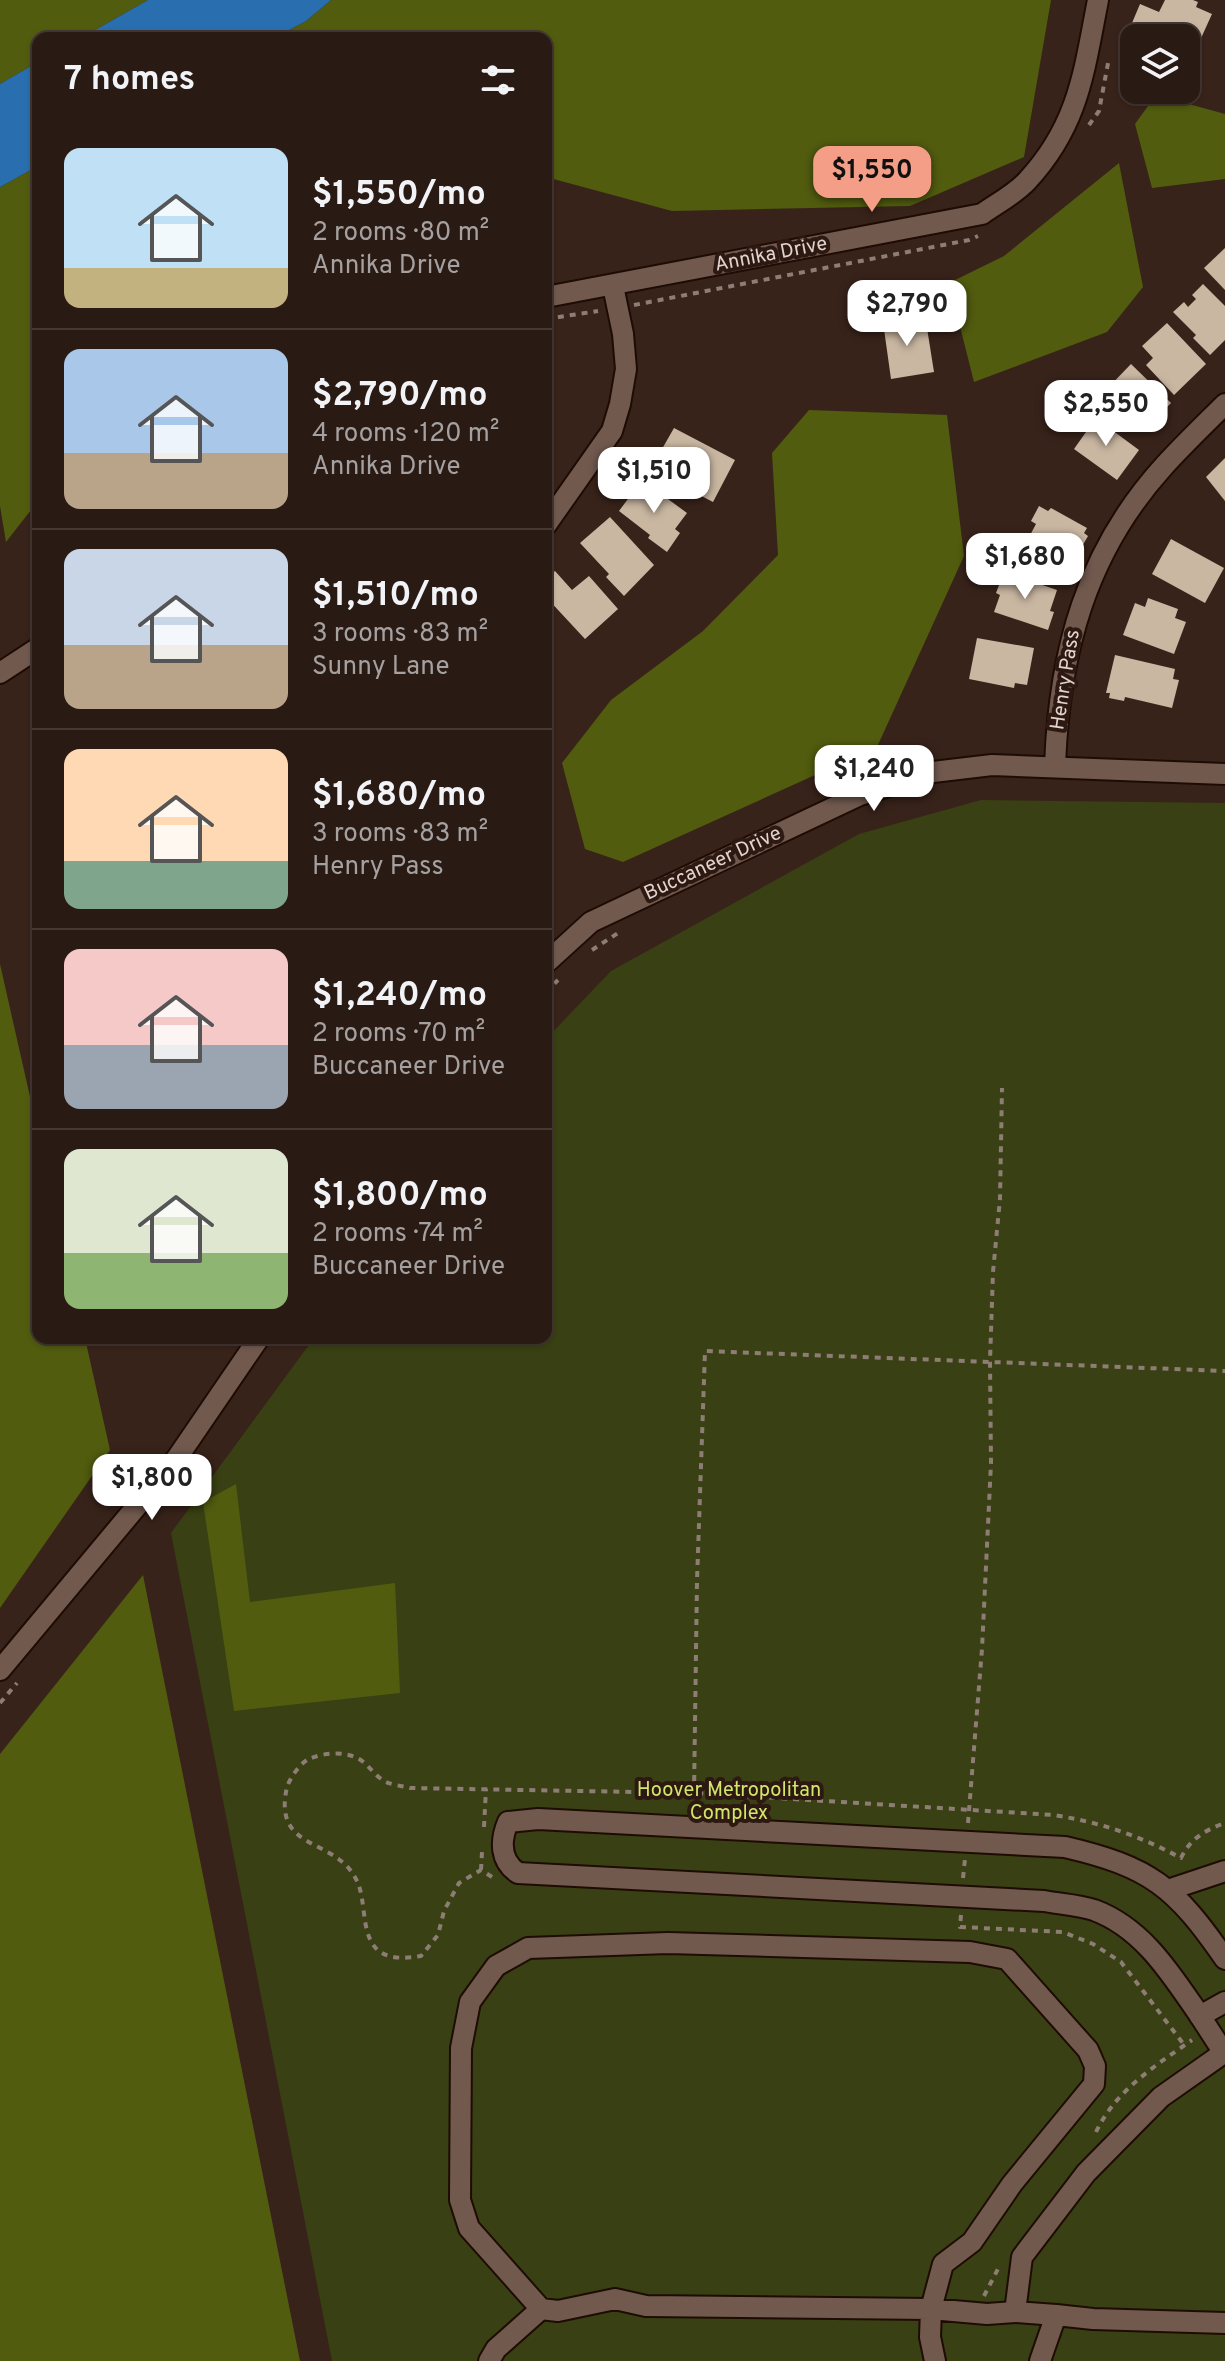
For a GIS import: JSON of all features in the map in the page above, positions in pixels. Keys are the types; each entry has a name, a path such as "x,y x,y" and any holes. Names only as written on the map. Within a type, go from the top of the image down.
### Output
{"street":[{"name":"Annika Drive","path":"552,296 982,214 1026,183 1065,130 1081,87 1098,0"},
{"path":"552,516 612,431 620,404 626,369 623,334 613,286"},
{"name":"Henry Pass","path":"1055,766 1063,676 1078,611 1094,572 1138,499 1163,467 1225,404"},
{"path":"0,673 32,652"},
{"name":"Buccaneer Drive","path":"552,971 591,922 860,795 933,772 992,765 1225,774"},
{"path":"0,1670 177,1458 255,1344"},
{"path":"1015,2312 1022,2257 1086,2173 1161,2097 1224,2052 1167,1968 1131,1929 1093,1910 1044,1901 518,1873 508,1866 503,1851 503,1834 508,1822 538,1819 1065,1847 1109,1857 1147,1874 1178,1897 1225,1959"},
{"path":"1168,1890 1225,1871"},
{"path":"935,2361 930,2337 931,2309 943,2264 972,2242 1012,2184 1094,2084 1095,2066 1088,2050 1007,1959 970,1952 668,1943 528,1948 496,1966 470,2002 461,2048 460,2200 469,2228 541,2309 558,2311 615,2299 646,2306 931,2309 1225,2323"},
{"path":"1200,2016 1225,2002"},
{"path":"489,2361 496,2349 541,2309"},
{"path":"1040,2361 1056,2315"}],"path":[{"path":"592,312 599,318"},
{"path":"588,953 627,928"},
{"path":"1002,1088 1000,1199 993,1272 991,1463 982,1649 960,1927 1063,1932 1093,1944 1121,1962 1185,2046"},
{"path":"694,1793 705,1351 1225,1371"},
{"path":"969,1810 1054,1815 1091,1821 1137,1835 1181,1858 1188,1843 1209,1828 1225,1823"}],"green space":[{"path":"0,0 148,0 92,32 32,32 32,65 0,84"},
{"path":"331,0 1051,0 1024,157 910,206 672,211 552,179 552,32 285,32 306,21"},
{"path":"1149,104 1189,104 1225,114 1225,179 1152,188 1135,124"},
{"path":"1119,163 1143,287 1107,332 974,382 949,283 1004,256"},
{"path":"32,169 32,509 6,542 0,506 0,187"},
{"path":"809,410 947,415 964,556 877,747 623,862 585,849 562,763 611,700 703,631 778,555 772,453"},
{"name":"Hoover Metropolitan Complex","path":"981,800 1225,803 1225,2361 332,2361 171,1533 310,1344 552,1344 552,1033 611,971 859,834"},
{"path":"0,964 32,1105 32,1344 86,1344 110,1450 0,1608"},
{"path":"236,1484 250,1602 395,1583 400,1693 234,1711 203,1502"},
{"path":"143,1575 300,2361 0,2361 0,1754"}],"water":[{"path":"148,0 331,0 306,21 285,32 92,32"},
{"path":"32,65 32,169 0,187 0,84"}],"building":[{"path":"1165,0 1193,0 1198,2 1196,7 1212,14 1200,40 1200,24 1132,23 1140,4 1159,12"},
{"path":"1225,248 1225,290 1204,268"},
{"path":"1203,284 1225,306 1225,340 1210,355 1193,338 1196,335 1173,312 1184,302 1188,307 1196,299 1192,295"},
{"path":"902,309 906,331 927,328 934,372 891,379 883,322 888,322 886,311"},
{"path":"1167,323 1206,364 1174,395 1146,365 1153,358 1142,346"},
{"path":"1131,364 1171,403 1144,431 1104,392"},
{"path":"1093,416 1139,450 1117,480 1074,449"},
{"path":"674,428 735,460 713,502 669,479 680,459 662,449"},
{"path":"1225,458 1225,501 1206,477"},
{"path":"642,480 687,513 675,529 680,533 667,552 619,511"},
{"path":"1039,506 1048,511 1051,508 1087,528 1084,533 1088,536 1072,564 1028,539 1036,524 1031,521"},
{"path":"610,517 654,565 624,596 606,577 609,574 580,543"},
{"path":"1171,539 1224,568 1205,603 1152,574"},
{"path":"555,571 572,590 589,576 618,609 585,639 552,603 552,574"},
{"path":"1004,572 1057,590 1048,630 994,612 1000,595 996,593"},
{"path":"1148,598 1178,609 1175,618 1186,622 1174,654 1123,635 1135,603 1145,607"},
{"path":"977,638 1034,648 1027,685 1015,683 1014,688 969,679"},
{"path":"1115,655 1175,669 1173,679 1179,680 1172,708 1125,697 1124,701 1109,698 1110,693 1106,693"}]}
